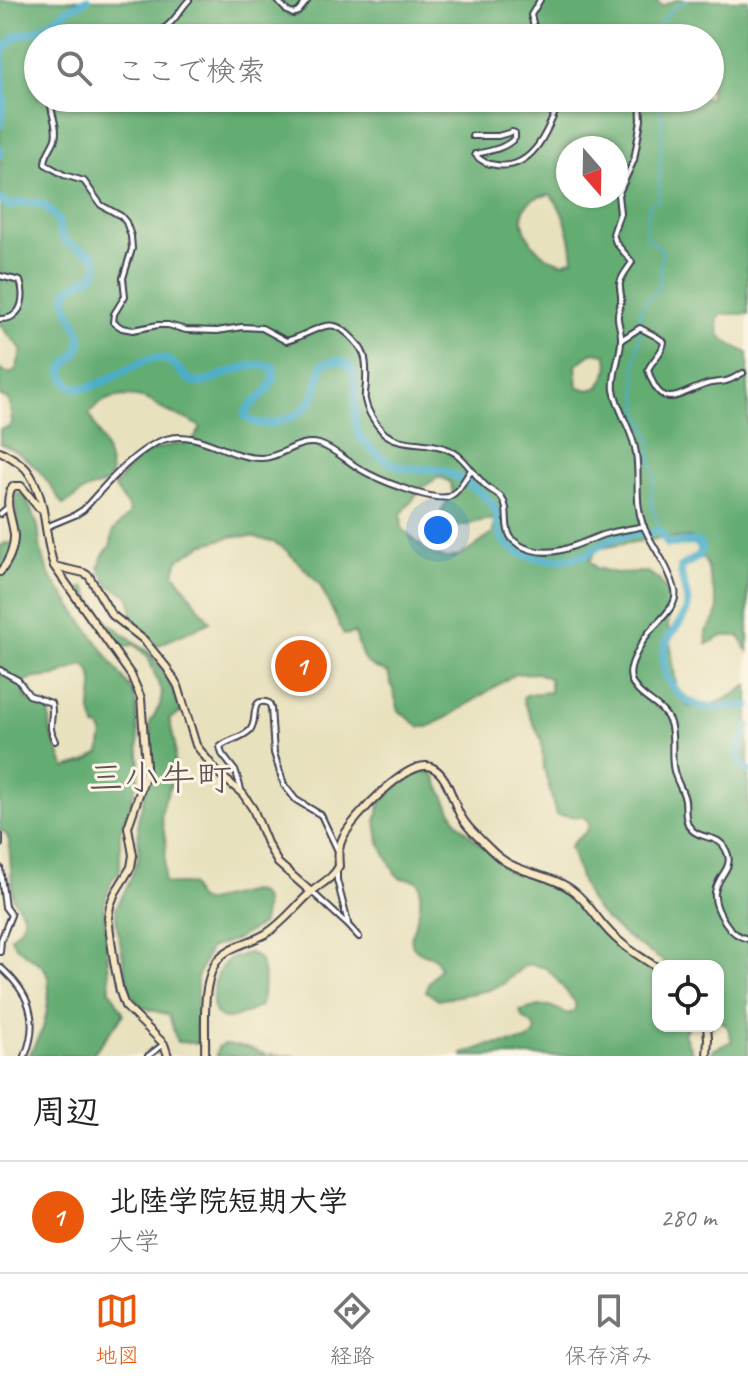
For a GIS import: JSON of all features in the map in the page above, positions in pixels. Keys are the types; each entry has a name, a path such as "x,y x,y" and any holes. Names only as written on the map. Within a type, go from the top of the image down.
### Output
{"street":[{"path":"170,24 189,0"},
{"path":"277,0 293,14 308,0"},
{"path":"533,24 531,15 540,0"},
{"path":"51,112 55,138 44,159 45,164 64,175 84,181 101,205 121,216 131,236 131,259 123,278 125,296 113,316 115,326 133,330 158,325 217,331 262,328 286,341 326,326 338,327 363,349 367,360 365,400 382,431 398,440 433,444 461,457 470,472 501,497 509,535 519,544 528,549 552,552 605,534 644,526"},
{"path":"472,136 515,133 509,144 475,154 484,162 504,166 532,153 554,112"},
{"path":"641,112 634,160 618,195 620,213 613,234 616,243 632,262 620,284 622,300 618,319 621,340 614,392 635,446 637,504 676,594 637,651 630,675 640,693 667,715 673,735 673,769 684,797 689,827 718,840 729,857 728,865 716,884 714,900 717,909 727,926 748,939"},
{"path":"0,276 20,281 23,297 17,313 0,319"},
{"path":"621,340 640,328 664,342 648,370 658,390 668,397 675,398 743,373"},
{"path":"46,527 83,510 148,446 182,436 245,457 260,458 305,443 316,443 364,471 416,492 444,497 457,490 470,472"},
{"path":"0,451 25,468 44,510 49,552 54,566 131,675 141,698 146,766 128,827 133,855 131,867 115,893 108,918 114,962 125,1006 164,1044 168,1056"},
{"path":"0,572 10,557 14,538 7,508 9,491 13,486 18,486 44,510"},
{"path":"0,514 7,508"},
{"path":"54,566 89,576 111,614 144,640 178,686 196,745 218,773 243,794"},
{"path":"0,670 18,680 29,695 51,703 50,729 55,741"},
{"path":"348,925 337,880 338,851 321,815 296,800 284,785 274,753 271,708 266,701 259,702 255,707 252,729 223,743 220,747 222,754 236,772 243,794 278,863 359,937"},
{"path":"338,851 348,828 379,793 415,768 429,766 441,775 465,823 500,858 518,869 570,888 616,939 652,964"},
{"path":"0,836 0,844"},
{"path":"0,868 5,907 11,915 1,940 0,952"},
{"path":"205,1056 206,993 214,966 234,948 267,933 337,871"},
{"path":"0,967 19,986 33,1016 25,1056"},
{"path":"707,1032 707,1056"},
{"path":"148,1056 164,1044"}],"green space":[{"path":"0,0 655,0 662,6 676,0 748,0 748,314 722,314 717,321 720,336 748,353 748,651 739,636 723,636 707,644 706,631 716,618 718,608 707,565 692,538 656,539 597,549 590,561 596,568 616,573 648,572 659,580 669,595 668,626 677,691 688,707 720,702 748,685 748,1056 711,1056 713,1050 732,1041 724,1024 724,960 662,960 610,923 587,895 570,847 587,830 589,822 583,817 556,815 544,768 541,739 524,703 523,697 529,694 550,692 550,679 538,673 515,674 448,717 428,727 420,727 399,711 388,673 367,663 355,633 344,635 319,583 286,550 254,537 234,536 202,545 178,560 174,573 210,622 156,646 130,621 132,608 128,595 109,586 99,568 111,544 113,531 130,510 114,487 141,457 162,448 192,442 201,428 146,399 122,396 100,403 89,414 105,448 110,467 108,481 87,489 63,505 37,468 0,443 0,429 10,427 12,421 9,400 0,396 0,370 11,374 16,369 22,350 0,325","holes":["594,352 606,354 609,368 599,387 589,390 578,387 576,365","440,477 450,482 453,493 440,516 461,526 494,520 493,533 467,552 446,558 427,550 402,528 401,514 423,487"]},
{"path":"24,494 38,526 41,552 50,576 132,691 136,703 140,770 120,832 120,868 112,879 104,905 110,990 124,1014 91,1056 29,1056 45,1022 48,979 43,967 20,950 11,937 20,928 23,917 13,897 9,841 0,830 0,546 15,542 18,529 15,497","holes":["86,666 93,683 91,713 95,727 103,733 100,753 65,768 51,733 49,709 28,700 24,682"]},
{"path":"85,587 102,618 150,653 168,679 181,713 169,719 175,744 174,777 161,815 166,843 164,882 191,885 196,898 203,902 251,891 263,899 262,924 237,939 210,948 197,978 197,1043 177,1042 169,1015 142,1007 133,997 128,984 116,908 139,856 138,820 152,765 150,723 160,705 162,693 148,657 134,644 118,650 77,591"},
{"path":"417,771 430,771 457,822 499,863 552,886 580,907 613,945 652,973 652,1032 685,1032 692,1052 688,1056 463,1056 489,1045 526,1041 532,1037 536,1031 520,1011 546,1006 569,1014 575,1010 575,1002 546,968 531,964 489,990 438,1000 426,991 440,968 434,957 413,946 412,934 420,908 420,884 400,878 395,873 379,842 376,821 381,801"},
{"path":"248,953 255,955 262,967 264,983 261,1006 238,1017 225,1019 219,1016 213,1002 217,975 227,961"},
{"path":"224,1044 247,1047 267,1055 297,1056 216,1056 218,1047"}],"waterway":[{"path":"48,24 87,0"},
{"path":"660,24 687,0"},
{"path":"0,125 3,106 2,51 16,36 24,34"},
{"path":"660,112 659,199 649,205 645,237 661,248 659,287 640,312 635,367 639,411 651,438 650,456 655,476 651,496 660,531"},
{"path":"0,149 0,155"},
{"path":"0,200 12,207 19,202 43,204 58,220 66,242 95,256 96,272 73,286 66,297 81,339 77,352 62,371 68,383 77,388 88,387 159,358 173,364 188,379 202,383 246,367 264,365 273,367 273,380 266,392 246,411 245,417 264,424 293,416 306,407 316,389 322,365 339,361 352,371 356,427 368,446 399,466 445,471 469,484 496,510 500,535 518,552 541,558 565,559 586,554 618,537 660,531 668,544 700,544 702,549 699,556 681,567 687,609 665,647 664,667 671,685 694,704 704,707 748,706"},
{"path":"748,727 740,744 739,756 748,771"}],"place":[{"name":"北陸学院短期大学","path":"301,666"}],"district":[{"name":"三小牛町","path":"160,777"}]}
